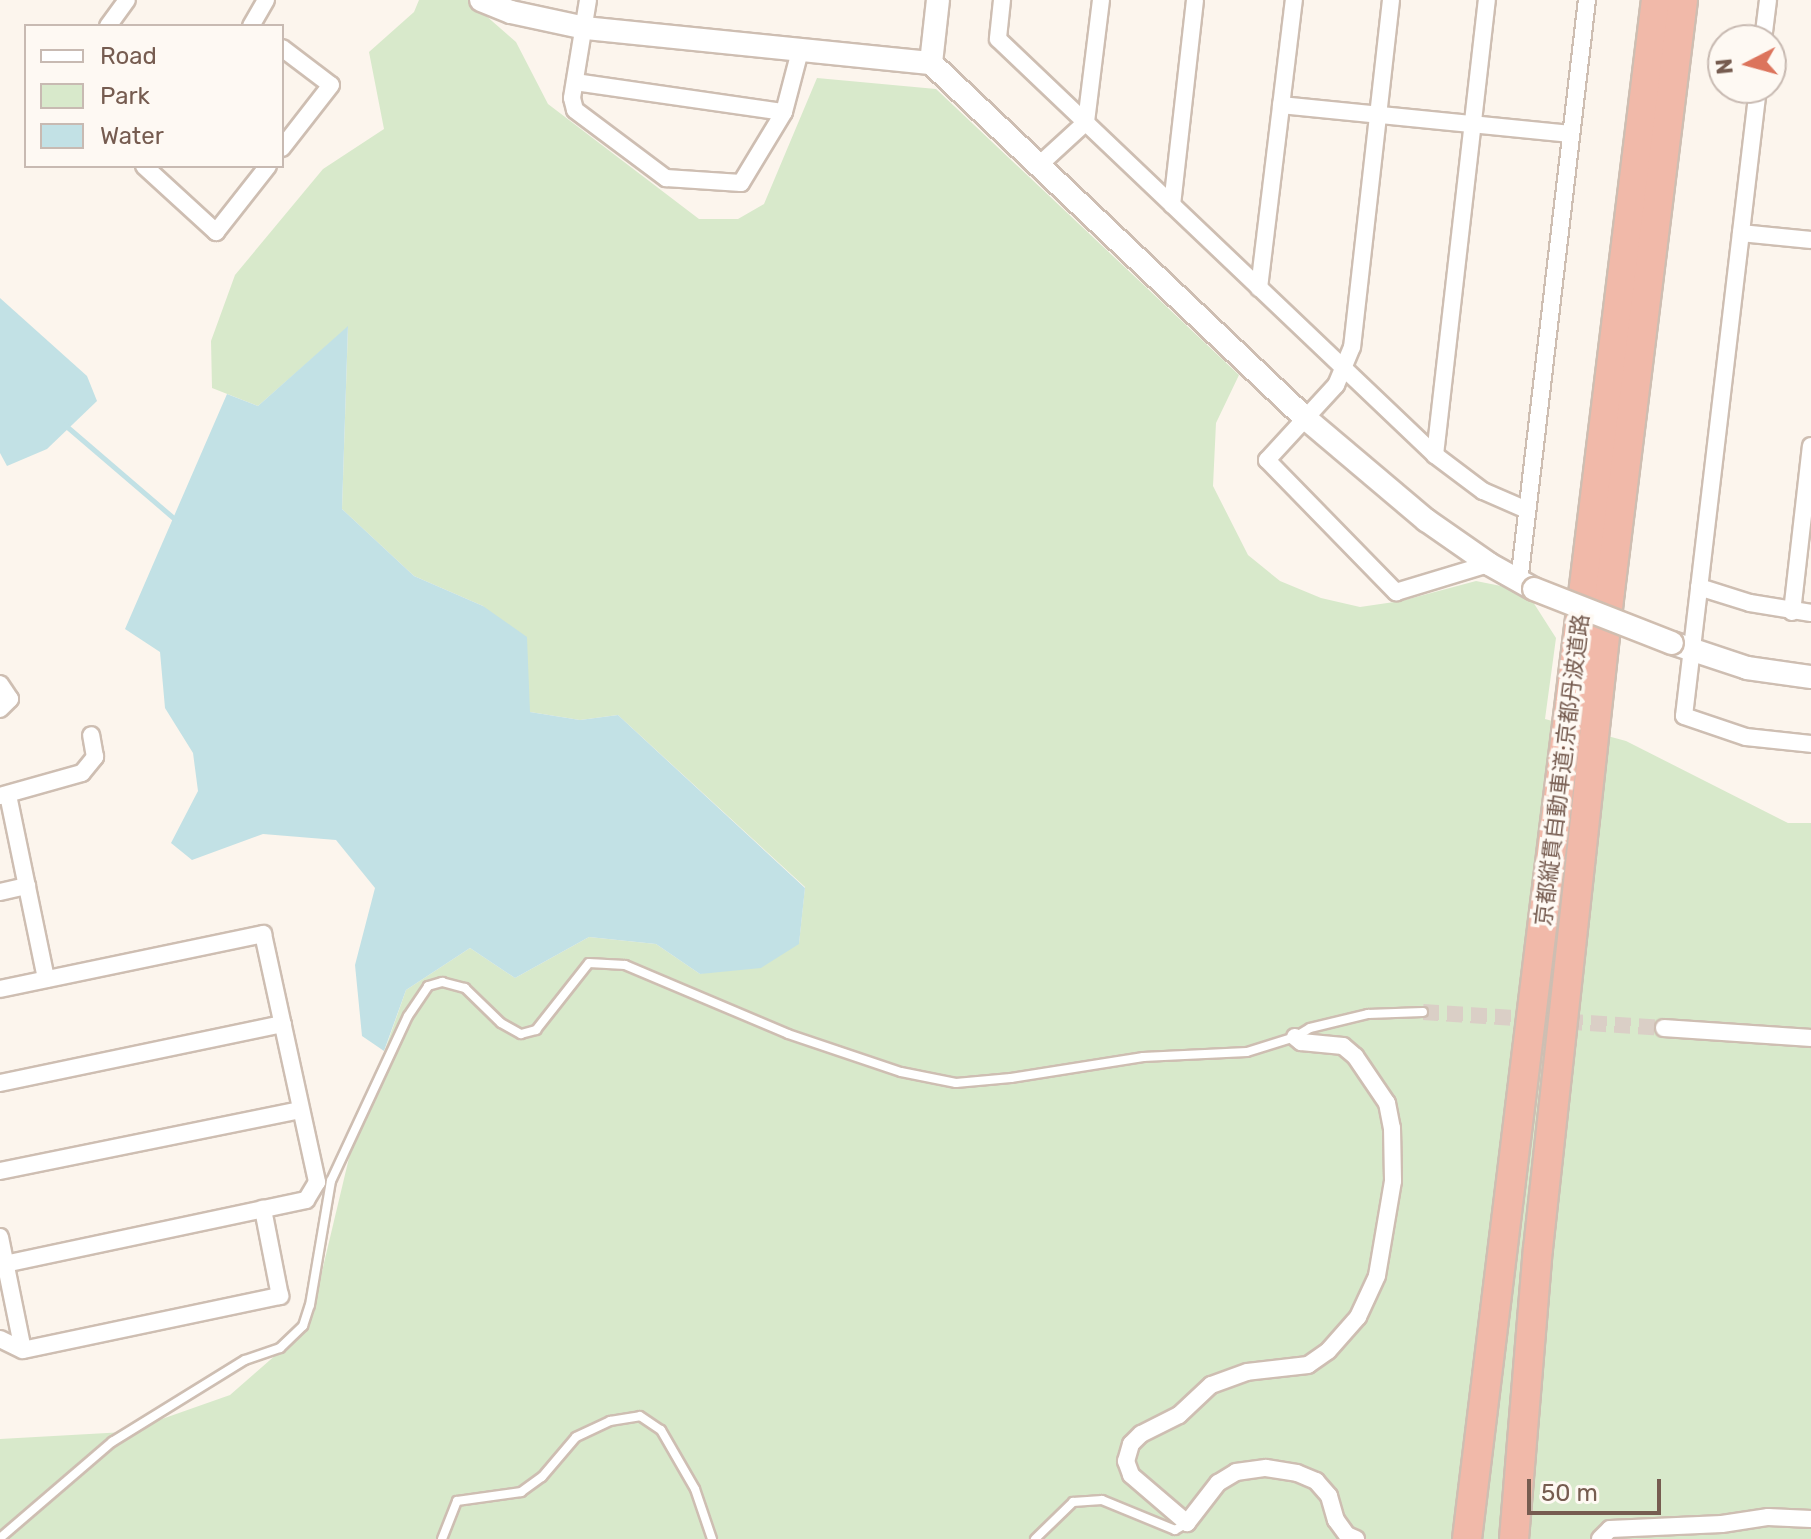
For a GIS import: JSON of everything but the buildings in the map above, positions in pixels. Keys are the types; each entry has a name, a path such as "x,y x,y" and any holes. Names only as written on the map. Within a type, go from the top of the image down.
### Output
{"highway":[{"name":"京都縦貫自動車道;京都丹波道路","path":"1467,1539 1656,0"},
{"name":"京都縦貫自動車道;京都丹波道路","path":"1514,1539 1538,1249 1608,607 1683,0"}],"street":[{"path":"109,24 127,0"},
{"path":"253,24 266,0"},
{"path":"481,0 511,12 585,28 931,63 1304,417 1426,520 1489,564 1527,585 1682,647 1747,668 1811,677"},
{"path":"588,0 572,98 575,110 666,178 741,183 784,112 800,51"},
{"path":"931,63 938,0"},
{"path":"1002,0 998,39 1435,455 1483,491 1527,510"},
{"path":"1038,166 1086,122 1101,0"},
{"path":"1172,205 1195,0"},
{"path":"1259,288 1294,0"},
{"path":"1391,0 1352,347 1336,385 1267,460 1396,592 1489,564"},
{"path":"1435,455 1487,0"},
{"path":"1527,585 1527,510 1587,0"},
{"path":"1765,24 1768,0"},
{"path":"284,50 331,85 284,145"},
{"path":"575,82 784,112"},
{"path":"1756,104 1699,587 1682,647 1684,716 1746,737 1811,744"},
{"path":"1281,105 1571,134"},
{"path":"147,168 216,232 266,168"},
{"path":"1741,233 1811,240"},
{"path":"1792,612 1811,446"},
{"path":"1699,587 1792,612 1811,613"},
{"path":"0,684 10,699 0,709"},
{"path":"46,979 4,796 82,773 95,757 91,735"},
{"path":"0,892 27,886"},
{"path":"0,989 263,934 317,1182 306,1200 6,1264"},
{"path":"0,1083 283,1024"},
{"path":"1664,1028 1811,1038"},
{"path":"1295,1037 1301,1042 1343,1046 1355,1056 1387,1103 1392,1128 1393,1181 1387,1234 1377,1276 1358,1317 1328,1351 1308,1365 1247,1372 1211,1385 1179,1415 1141,1434 1131,1444 1126,1461 1131,1475 1187,1523 1218,1483 1236,1472 1266,1468 1297,1473 1316,1481 1329,1496 1336,1520 1347,1535 1356,1539"},
{"path":"0,1171 301,1110"},
{"path":"0,1339 23,1350 280,1296 263,1209"},
{"path":"0,1237 23,1350"},
{"path":"1600,1539 1610,1529 1722,1524 1768,1517 1811,1519"}],"lane":[{"path":"0,1538 112,1442 245,1360 280,1348 303,1326 310,1305 331,1181 408,1016 428,986 442,982 465,988 501,1023 521,1034 536,1030 589,963 625,965 837,1052 901,1072 956,1083 1011,1078 1143,1057 1247,1052 1295,1037 1310,1028 1368,1014 1423,1012"},
{"path":"442,1539 457,1501 521,1492 542,1477 576,1437 610,1421 640,1416 661,1430 695,1489 712,1539"},
{"path":"1035,1539 1049,1521 1073,1502 1102,1500 1175,1530 1187,1523"}],"green space":[{"path":"419,0 468,0 516,42 548,104 699,219 738,219 764,204 817,78 936,89 1239,375 1216,423 1213,486 1248,555 1280,581 1321,598 1360,607 1401,601 1476,581 1526,591 1556,638 1545,719 1626,741 1788,823 1811,823 1811,1539 0,1539 0,1439 125,1432 230,1395 309,1326 353,1141 406,990 470,948 515,978 589,937 656,944 700,974 799,943 805,887 618,715 580,720 530,712 483,606 414,576 342,509 348,327 258,406 212,388 211,341 235,275 323,169 384,129 369,52 414,12"}],"water":[{"path":"0,298 87,376 97,401 47,449 7,466 0,453"},
{"path":"348,326 342,509 414,576 483,606 527,637 530,712 580,720 618,715 805,888 799,944 761,968 700,974 656,944 589,937 515,978 470,948 406,990 384,1051 362,1036 355,965 375,888 336,840 263,834 192,860 171,843 198,791 193,753 165,708 160,652 125,629 227,394 258,406"}],"waterway":[{"path":"65,425 176,520"}],"tunnel":[{"path":"1423,1012 1664,1028"}]}
